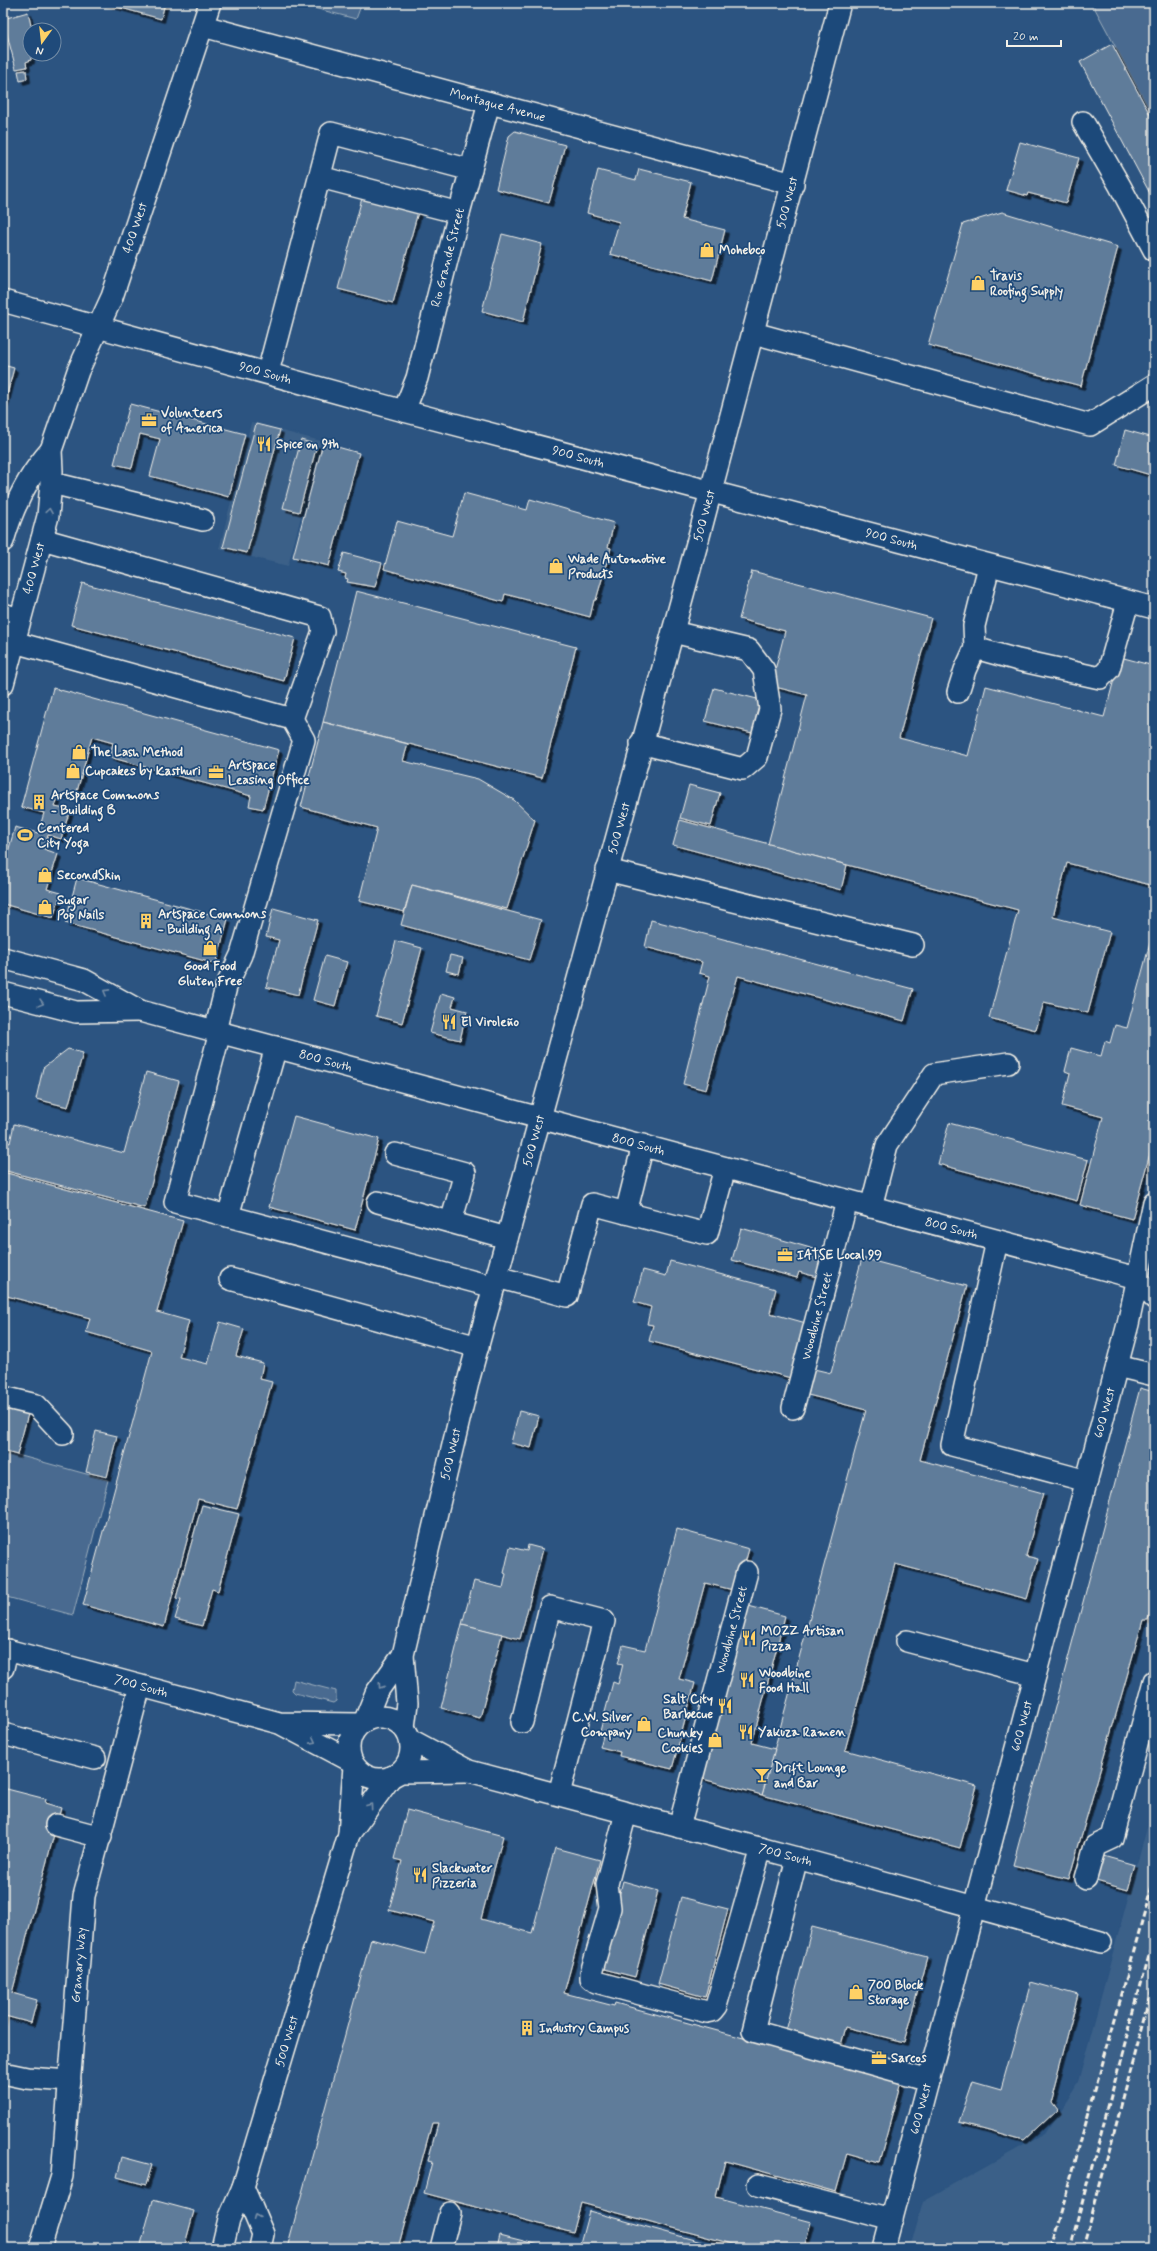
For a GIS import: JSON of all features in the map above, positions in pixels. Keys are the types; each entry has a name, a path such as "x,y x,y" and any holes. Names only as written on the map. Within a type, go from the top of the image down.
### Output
{"street":[{"name":"400 West","path":"3,684 14,642 12,616 42,538 48,516 52,483 51,450 78,371 112,297 210,3"},
{"name":"500 West","path":"407,1733 407,1703 402,1655 478,1347 641,743 673,632 754,333 840,3"},
{"name":"Montague Avenue","path":"203,26 793,184"},
{"name":"Rio Grande Street","path":"404,411 417,378 489,103"},
{"path":"1083,122 1120,186 1154,250"},
{"path":"268,372 331,133 471,170"},
{"path":"320,177 459,213"},
{"name":"900 South","path":"3,301 268,372 404,411 989,566 1154,608"},
{"path":"754,333 1090,425 1154,385"},
{"name":"400 West","path":"3,541 10,517 21,492 38,465 51,450"},
{"path":"52,483 203,520"},
{"path":"42,538 320,617 323,631 292,719"},
{"path":"958,692 964,670 975,648 974,626 989,566"},
{"path":"975,648 1018,660 1100,678 1109,669 1128,602"},
{"path":"641,743 743,769 757,757 770,709 764,670 749,650 673,632"},
{"path":"14,642 292,719 304,740 241,955 226,987 218,1031 175,1202 496,1282 567,1296 592,1204 707,1234 724,1168"},
{"path":"607,870 913,946"},
{"name":"800 South","path":"3,958 84,980 140,1011 997,1241 1145,1274"},
{"name":"800 South","path":"3,993 76,1012 140,1011"},
{"path":"228,1216 276,1047"},
{"path":"871,1208 887,1145 934,1074 1008,1063"},
{"path":"626,1213 643,1145"},
{"path":"395,1154 465,1173 452,1222"},
{"name":"Woodbine Street","path":"793,1408 847,1201"},
{"path":"378,1202 507,1238"},
{"name":"600 West","path":"884,2248 1128,1324 1145,1274 1154,1202"},
{"path":"997,1241 952,1445 1087,1482"},
{"path":"1145,1274 1154,1298"},
{"path":"230,1279 478,1347"},
{"path":"1117,1366 1154,1376"},
{"path":"3,1397 36,1405 64,1434"},
{"name":"Woodbine Street","path":"679,1827 747,1572"},
{"path":"522,1722 550,1606 604,1621 559,1794"},
{"path":"907,1641 1035,1675"},
{"name":"700 South","path":"4,1655 140,1686 279,1723 352,1763"},
{"name":"500 West","path":"362,1722 376,1693 402,1655"},
{"path":"1086,1878 1095,1846 1112,1838 1154,1681"},
{"name":"Granary Way","path":"40,2248 62,2176 84,1896 101,1837 140,1686"},
{"path":"376,1716 386,1717 396,1720 407,1733 410,1756 407,1765 396,1775 381,1779 371,1778 361,1773 352,1763 348,1745 351,1735 362,1722 376,1716"},
{"name":"700 South","path":"279,1723 362,1722"},
{"name":"700 South","path":"407,1733 469,1771 761,1848 1101,1942"},
{"path":"3,1734 95,1758"},
{"name":"500 West","path":"222,2248 229,2219 243,2187 349,1834 352,1763"},
{"name":"700 South","path":"396,1775 469,1771"},
{"name":"500 West","path":"349,1834 396,1775"},
{"path":"626,1813 607,1884 610,1908 591,1973 591,1978 596,1982 707,2012 712,2011 716,2006 761,1848"},
{"path":"56,1826 101,1837"},
{"path":"797,1858 753,2031 929,2080"},
{"path":"3,2073 28,2078 70,2081"},
{"path":"758,2185 892,2220"},
{"path":"243,2187 263,2234 260,2248"},
{"path":"441,2248 450,2213"}],"shaded area":[{"path":"295,3 362,3 356,19"},
{"path":"1095,3 1152,3 1154,7 1154,118 1093,5"},
{"path":"251,423 321,441 288,566 219,549"},
{"path":"3,1451 108,1480 73,1615 3,1596"},
{"path":"294,1680 336,1691 336,1701 333,1703 295,1693 292,1690"},
{"path":"1154,1802 1154,2248 910,2248 923,2202 1044,2134 1078,2082"}],"building":[{"path":"103,3 165,3 161,19"},
{"path":"28,12 30,22 22,22 22,62 26,62 27,67 16,69 3,19"},
{"path":"1112,44 1154,122 1154,201 1080,62"},
{"path":"26,70 27,79 20,81 18,71"},
{"path":"515,131 565,145 549,203 496,189 509,136"},
{"path":"1020,142 1079,158 1066,203 1028,193 1027,196 1006,190"},
{"path":"639,169 691,182 682,219 725,230 712,281 610,254 619,222 587,213 598,170 636,180"},
{"path":"362,198 418,212 393,303 338,289"},
{"path":"1002,212 1118,247 1081,386 928,345 963,224"},
{"path":"502,234 542,244 523,322 482,311"},
{"path":"3,365 14,368 3,410"},
{"path":"130,404 245,434 229,497 150,476 160,439 140,434 132,468 114,464"},
{"path":"256,424 280,430 247,553 223,547"},
{"path":"1125,430 1154,438 1154,476 1116,465"},
{"path":"301,440 317,445 299,512 283,508"},
{"path":"323,443 359,453 329,566 293,557"},
{"path":"464,493 527,510 530,499 614,523 608,547 611,548 590,617 505,594 503,602 384,569 397,521 452,536"},
{"path":"344,553 382,563 375,587 347,582 348,579 345,578 346,574 338,572"},
{"path":"752,571 931,618 899,738 968,756 986,686 1104,717 1120,657 1154,666 1154,886 1067,863 1053,917 1110,932 1088,1013 1044,1002 1036,1030 989,1018 1018,910 768,844 807,695 771,686 785,631 739,619"},
{"path":"82,583 295,638 284,681 71,625"},
{"path":"356,591 576,647 542,778 323,722"},
{"name":"Artspace Commons - Building B","path":"53,688 279,750 263,809 249,806 251,796 109,757 113,743 92,737 75,799 59,794 55,807 70,810 61,839 48,835 44,849 58,854 47,889 61,893 53,918 3,904 3,870 15,827 38,833 44,813 21,807"},
{"path":"714,688 761,700 752,733 705,721"},
{"path":"323,722 408,744 403,761 478,779 514,800 535,820 507,909 412,885 404,912 359,901 377,828 301,807"},
{"path":"689,785 720,793 711,826 680,818"},
{"path":"680,820 847,865 841,890 673,845"},
{"name":"Artspace Commons - Building A","path":"77,878 228,919 216,964 65,923"},
{"path":"412,885 541,920 529,960 401,925"},
{"path":"273,908 318,920 298,995 266,987 279,940 266,937"},
{"path":"651,920 913,989 904,1021 738,976 706,1090 683,1084 710,976 699,973 702,962 645,947"},
{"path":"396,941 422,948 402,1023 376,1016"},
{"path":"1150,943 1154,945 1154,1139 1132,1219 1080,1205 1103,1117 1062,1106 1070,1073 1065,1071 1071,1048 1101,1056 1105,1041 1110,1043 1115,1025 1127,1028"},
{"path":"450,955 463,958 459,974 446,971"},
{"path":"325,956 347,962 335,1006 313,1000"},
{"name":"El Viroleño","path":"441,993 455,997 452,1007 467,1011 460,1040 430,1033"},
{"path":"68,1049 83,1053 68,1107 36,1099 43,1068"},
{"path":"146,1072 179,1081 145,1208 3,1170 3,1140 10,1143 14,1124 124,1153"},
{"path":"294,1116 379,1139 355,1230 269,1207"},
{"path":"949,1123 1088,1160 1077,1201 938,1164"},
{"path":"3,1172 183,1221 157,1312 189,1321 179,1357 208,1364 220,1322 244,1329 236,1356 263,1363 260,1379 272,1382 237,1509 198,1499 164,1627 83,1605 152,1351 86,1332 90,1318 3,1295"},
{"path":"741,1228 828,1253 820,1278 799,1272 797,1278 732,1260"},
{"path":"862,1258 967,1286 920,1460 1043,1493 1026,1556 1038,1559 1027,1599 895,1564 845,1750 977,1786 960,1848 762,1795 866,1410 808,1395 814,1369 831,1373"},
{"path":"670,1261 776,1289 770,1313 806,1323 791,1378 649,1341 653,1325 647,1324 651,1307 634,1302 643,1270 666,1276"},
{"path":"1140,1388 1154,1392 1154,1610 1151,1610 1148,1620 1143,1620 1069,1879 1013,1865"},
{"path":"3,1407 28,1414 17,1455 3,1451"},
{"path":"519,1411 539,1416 531,1448 511,1443"},
{"path":"96,1431 117,1436 107,1477 86,1472"},
{"path":"202,1505 239,1514 218,1591 212,1589 202,1626 175,1619 181,1599 176,1598"},
{"path":"677,1529 749,1549 737,1591 705,1583 679,1679 695,1683 672,1769 619,1756 620,1752 600,1747 603,1736 599,1735 613,1682 618,1684 623,1664 618,1663 623,1645 645,1650"},
{"path":"528,1545 543,1549 520,1639 462,1624 474,1581 503,1588 506,1574 504,1573 510,1547 527,1551"},
{"name":"Woodbine Food Hall","path":"745,1605 785,1616 752,1743 775,1749 762,1795 699,1778"},
{"path":"462,1624 502,1634 480,1718 441,1708"},
{"path":"3,1788 46,1799 45,1803 61,1808 12,1993 37,2000 31,2023 5,2016 3,2022"},
{"name":"Industry Campus","path":"407,1810 503,1836 481,1919 532,1933 555,1848 600,1860 564,1993 614,2006 615,2003 901,2081 879,2162 847,2153 836,2192 725,2161 716,2197 811,2222 804,2248 735,2248 736,2245 581,2203 573,2233 424,2193 432,2162 428,2161 438,2123 432,2123 398,2248 287,2248 371,1939 425,1954 434,1922 389,1910 402,1861 394,1859"},
{"path":"1103,1856 1135,1865 1128,1890 1096,1881"},
{"path":"623,1881 658,1891 635,1977 600,1968"},
{"path":"681,1897 728,1909 705,1997 658,1984"},
{"name":"700 Block Storage","path":"812,1927 927,1957 904,2042 845,2027 840,2045 785,2031"},
{"path":"1031,1982 1078,1995 1050,2102 1056,2110 1024,2140 959,2122 973,2081 1001,2089"},
{"path":"122,2157 152,2165 146,2185 117,2177"},
{"path":"153,2200 194,2211 184,2248 140,2248"},
{"path":"589,2211 716,2246 716,2243 734,2248 579,2248"},
{"path":"500,2235 551,2248 497,2248"}],"railway":[{"path":"1051,2248 1154,1879"},
{"path":"1070,2248 1154,1936"},
{"path":"1083,2248 1154,1984"}],"place":[{"name":"Mohebco","path":"707,250"},
{"name":"Travis Roofing Supply","path":"978,283"},
{"name":"Volunteers of America","path":"149,420"},
{"name":"Spice on 9th","path":"264,444"},
{"name":"Wade Automotive Products","path":"556,566"},
{"name":"The Lash Method","path":"79,752"},
{"name":"Cupcakes by Kasthuri","path":"73,771"},
{"name":"Artspace Leasing Office","path":"216,772"},
{"name":"Artspace Commons - Building B","path":"39,802"},
{"name":"Centered City Yoga","path":"25,835"},
{"name":"SecondSkin","path":"45,875"},
{"name":"Sugar Pop Nails","path":"45,907"},
{"name":"Artspace Commons - Building A","path":"146,921"},
{"name":"Good Food Gluten Free","path":"210,948"},
{"name":"El Viroleño","path":"449,1022"},
{"name":"IATSE Local 99","path":"785,1255"},
{"name":"MOZZ Artisan Pizza","path":"749,1638"},
{"name":"Woodbine Food Hall","path":"747,1680"},
{"name":"Salt City Barbecue","path":"725,1706"},
{"name":"C.W. Silver Company","path":"644,1724"},
{"name":"Yakuza Ramen","path":"746,1732"},
{"name":"Chunky Cookies","path":"715,1740"},
{"name":"Drift Lounge and Bar","path":"762,1775"},
{"name":"Slackwater Pizzeria","path":"420,1875"},
{"name":"700 Block Storage","path":"856,1992"},
{"name":"Industry Campus","path":"527,2028"},
{"name":"Sarcos","path":"879,2058"}]}
